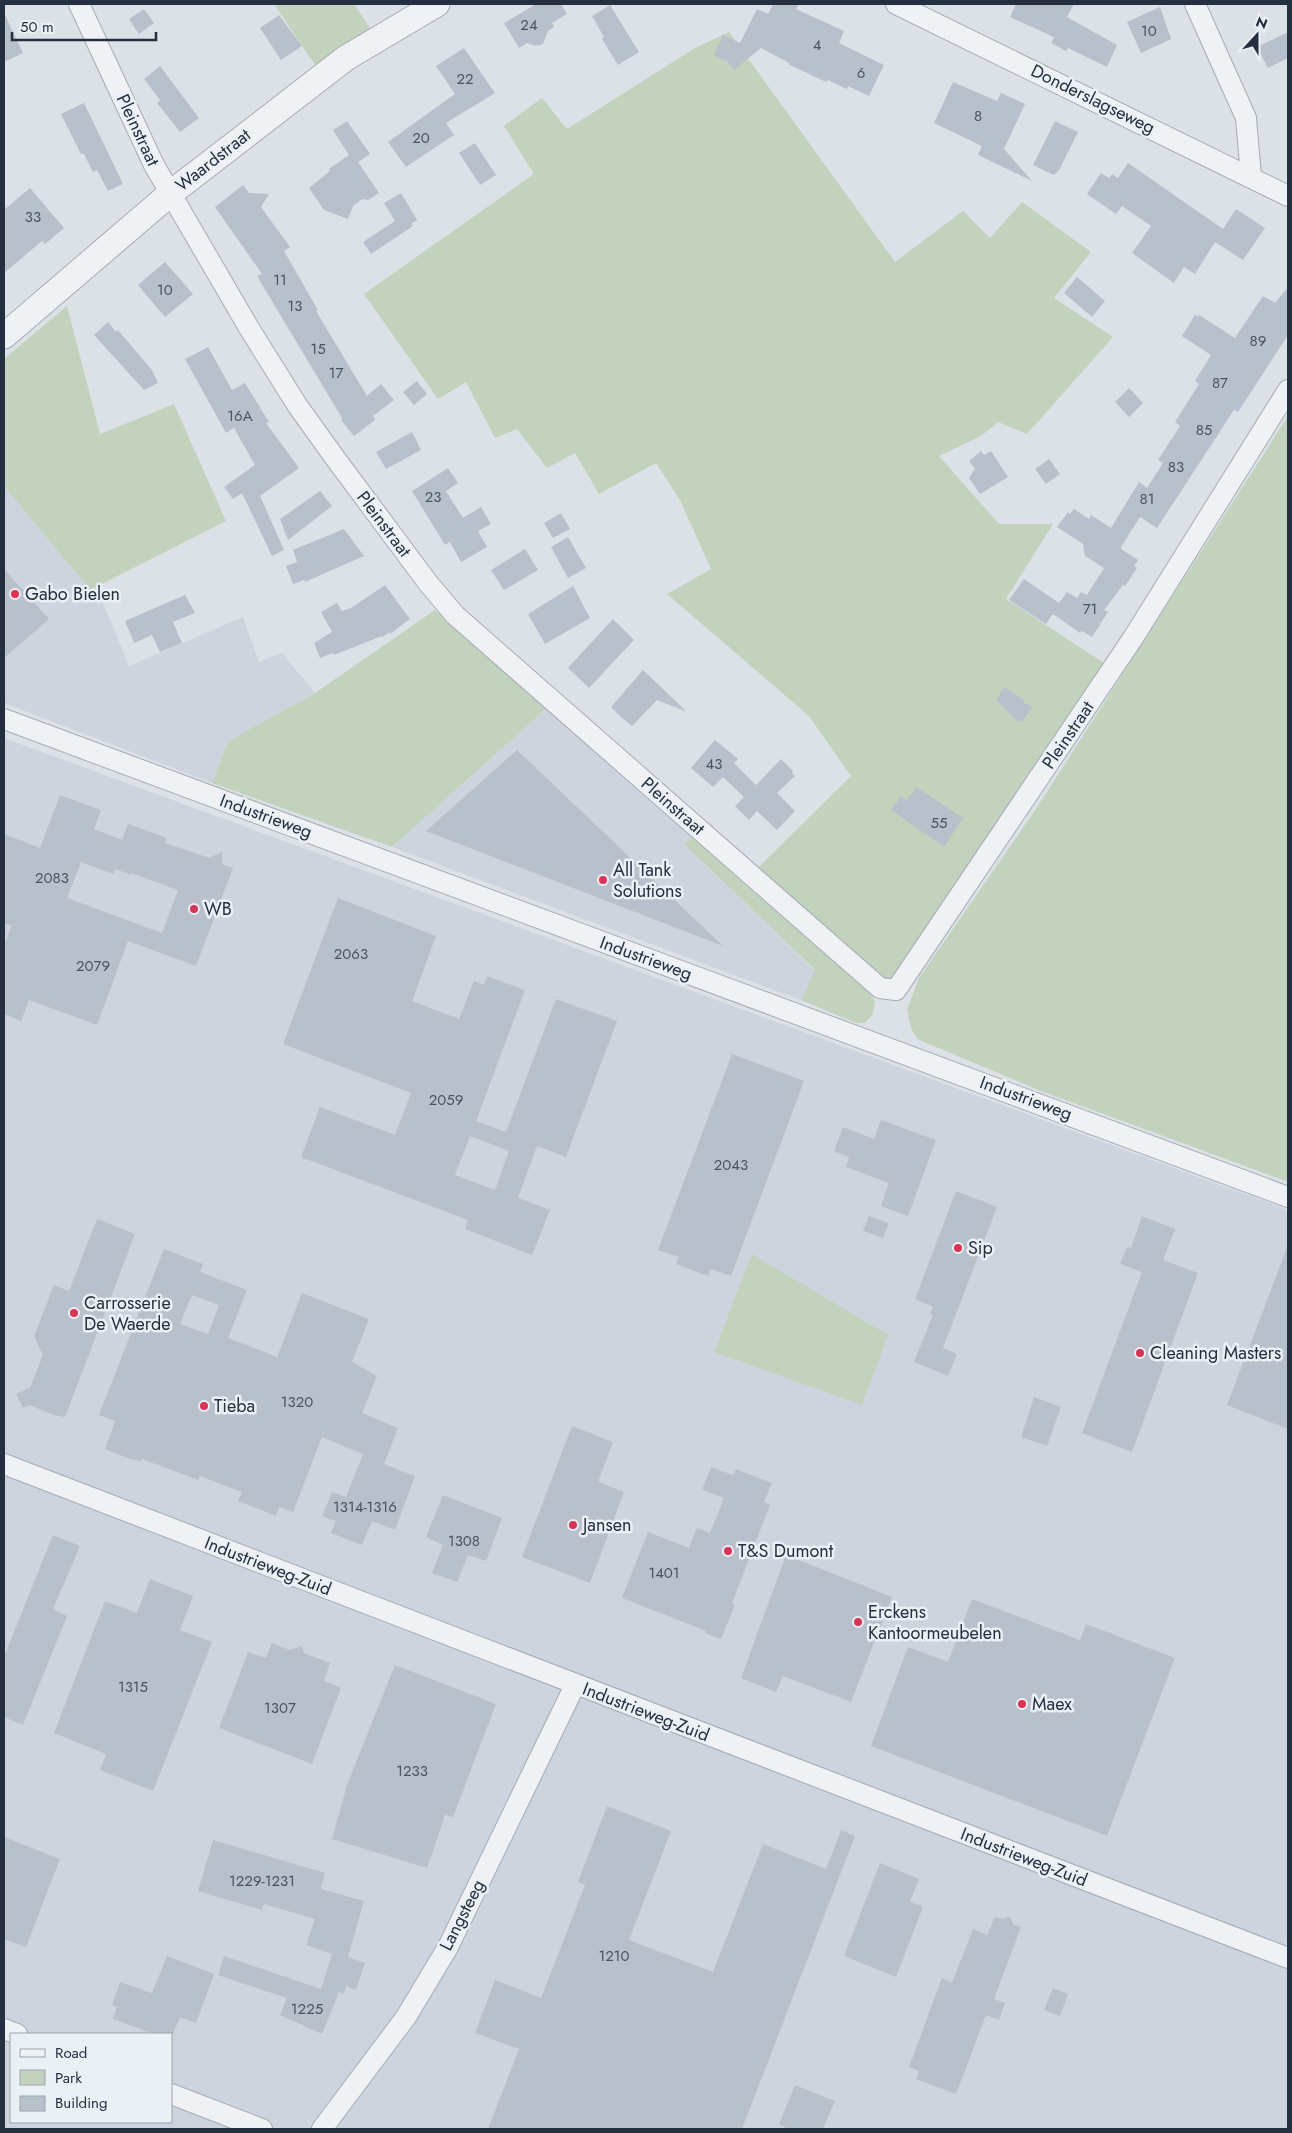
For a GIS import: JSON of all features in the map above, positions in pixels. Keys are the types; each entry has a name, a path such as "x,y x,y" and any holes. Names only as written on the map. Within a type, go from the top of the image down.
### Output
{"street":[{"name":"Pleinstraat","path":"79,4 154,165 249,328 297,405 422,575 455,615 880,988 896,990 1133,638 1288,390"},
{"name":"Waardstraat","path":"4,336 171,193 346,58 437,4"},
{"name":"Donderslagseweg","path":"896,4 1251,176 1288,196"},
{"path":"1195,4 1246,118 1251,176"},
{"name":"Industrieweg","path":"4,719 1288,1197"},
{"name":"Industrieweg-Zuid","path":"4,1464 1288,1958"},
{"name":"Langsteeg","path":"322,2129 406,2017 448,1947 575,1685"},
{"path":"172,2094 262,2129"}],"shaded area":[{"path":"4,486 90,590 97,588 129,666 243,617 259,662 282,653 315,693 228,741 212,783 4,703"},
{"path":"547,708 693,836 684,844 815,971 801,1000 392,847"},
{"path":"4,738 1288,1210 1288,2129 4,2129"}],"green space":[{"path":"274,4 354,4 374,34 317,68"},
{"path":"729,32 895,262 963,211 990,238 1022,202 1091,252 1054,298 1113,337 1027,434 998,422 981,436 939,456 999,524 1053,524 1006,599 1104,663 893,977 884,980 754,872 851,776 809,716 667,594 711,569 680,500 656,463 599,494 575,453 547,468 517,429 495,438 466,382 438,399 364,294 534,174 504,126 542,98 567,129 695,48"},
{"path":"67,306 100,434 174,404 226,521 90,590 4,486 4,359"},
{"path":"1288,416 1288,1182 1041,1091 917,1039 911,1028 907,1010 919,978 1036,809"},
{"path":"435,610 547,708 392,847 212,783 228,741 315,693"},
{"path":"693,836 869,991 875,1001 873,1014 865,1023 856,1023 801,1000 815,970 684,844"},
{"path":"752,1254 888,1335 862,1405 714,1352"}],"building":[{"path":"536,4 561,4 567,14 552,23 554,27 548,31 543,44 535,46 527,43 519,48 504,23"},
{"path":"773,4 799,4 796,9 844,31 839,43 884,65 869,96 848,86 847,89 828,80 826,82 788,64 761,48 734,70 728,62 714,55 723,35 740,43 757,9 768,14"},
{"path":"1016,4 1074,4 1067,17 1117,45 1107,67 1068,48 1066,51 1051,43 1054,37 1010,17"},
{"path":"610,5 639,52 618,65 602,39 604,37 592,16"},
{"path":"1160,7 1171,39 1141,53 1127,22"},
{"path":"144,9 154,23 139,34 129,19"},
{"path":"4,13 23,53 4,62"},
{"path":"279,15 302,46 281,60 260,28"},
{"path":"1288,32 1288,58 1268,68 1257,47"},
{"path":"464,48 495,93 446,123 454,135 406,167 388,142 455,94 436,66"},
{"path":"160,66 199,118 180,132 157,103 160,100 144,79"},
{"path":"953,82 997,101 1001,93 1025,104 1004,149 1032,181 978,155 982,146 934,123"},
{"path":"84,103 123,184 108,191 97,170 93,172 84,154 81,154 61,114"},
{"path":"347,121 370,154 358,162 379,193 368,200 362,199 353,206 348,219 324,210 309,188 330,171 329,169 349,155 333,130"},
{"path":"1055,121 1078,132 1059,170 1054,175 1033,165"},
{"path":"475,143 496,175 480,185 459,153"},
{"path":"1128,163 1223,229 1236,209 1265,228 1243,260 1215,242 1195,274 1184,267 1174,283 1132,253 1151,226 1122,206 1116,214 1087,194 1101,173 1109,178 1112,174 1118,178"},
{"path":"243,185 249,193 269,194 261,207 290,247 284,251 318,310 316,311 367,396 381,384 394,400 373,416 375,420 354,436 341,420 342,418 257,276 262,274 215,207"},
{"path":"30,188 64,228 45,244 42,241 4,273 4,210"},
{"path":"401,193 417,220 411,224 413,226 371,254 363,242 395,221 384,203"},
{"path":"165,262 193,294 165,317 138,285"},
{"path":"1077,277 1105,301 1092,317 1064,293"},
{"path":"1288,287 1288,335 1238,412 1234,410 1157,528 1140,517 1121,547 1121,549 1138,560 1134,566 1137,568 1125,586 1123,585 1104,610 1108,612 1092,637 1082,631 1080,633 1053,614 1046,624 1009,600 1024,579 1059,603 1067,592 1077,598 1081,592 1087,595 1104,568 1085,556 1083,544 1057,527 1068,512 1070,514 1074,509 1089,519 1091,515 1111,528 1139,482 1147,488 1163,463 1158,460 1180,426 1175,422 1199,384 1195,381 1211,355 1182,336 1195,315 1198,317 1199,315 1235,338 1263,296 1275,303"},
{"path":"108,322 116,332 118,330 152,370 158,383 144,390 94,335"},
{"path":"208,347 232,390 245,383 269,422 266,423 299,468 260,496 284,550 272,556 242,493 233,499 224,487 255,465 234,428 226,433 185,359"},
{"path":"417,381 427,394 414,405 403,392"},
{"path":"1129,388 1143,403 1129,417 1115,402"},
{"path":"412,432 421,450 386,469 376,452"},
{"path":"981,451 984,455 991,451 1008,477 980,494 969,478 975,469 969,461"},
{"path":"1049,459 1060,474 1046,484 1035,469"},
{"path":"448,468 458,483 446,491 463,518 481,507 491,524 478,531 487,547 461,562 450,542 445,545 412,491"},
{"path":"320,491 332,506 288,540 280,519"},
{"path":"561,513 570,529 553,538 544,523"},
{"path":"344,529 364,556 305,582 304,580 293,584 286,566 297,562 293,550"},
{"path":"568,537 586,568 568,578 551,547"},
{"path":"525,549 538,570 504,590 491,570"},
{"name":"Gabo Bielen","path":"4,569 49,619 4,658"},
{"path":"385,585 410,619 390,634 389,632 383,637 334,655 333,653 320,658 314,643 332,632 321,612 337,603 342,611 351,608"},
{"path":"573,586 590,618 545,644 528,614"},
{"path":"185,595 195,613 173,622 182,643 160,652 152,635 134,643 125,621"},
{"path":"613,619 634,640 589,688 568,668"},
{"path":"643,670 685,711 657,700 632,726 621,717 611,707"},
{"path":"1004,687 1032,707 1023,721 1019,720 1018,722 996,700"},
{"path":"715,740 738,759 734,763 756,785 781,759 793,771 792,773 795,776 777,793 795,811 777,830 757,811 749,820 735,806 744,797 723,777 713,787 691,768"},
{"name":"All Tank Solutions","path":"517,750 723,946 426,831"},
{"path":"916,787 963,818 944,847 891,810 901,796 907,800"},
{"path":"60,795 101,810 94,829 122,840 128,824 167,838 165,843 209,858 222,852 222,864 233,868 196,966 128,941 97,1025 29,1000 21,1021 4,1014 4,946 12,925 4,924 4,834 40,848","holes":["81,862 113,874 115,869 178,890 162,933 67,898"]},
{"path":"338,898 436,936 412,1001 459,1019 474,981 484,985 487,976 525,990 476,1121 506,1132 556,999 617,1021 566,1157 537,1146 518,1198 550,1210 532,1255 465,1229 468,1220 301,1157 320,1107 395,1135 411,1093 283,1044","holes":["470,1136 509,1151 495,1190 455,1175"]},
{"path":"732,1054 804,1081 731,1276 711,1269 708,1276 676,1264 679,1257 658,1250"},
{"path":"881,1120 936,1140 908,1216 881,1206 889,1183 846,1167 849,1157 834,1151 843,1127 874,1139"},
{"name":"Sip","path":"956,1191 997,1207 943,1348 957,1354 948,1376 914,1362 933,1315 930,1314 933,1307 915,1299"},
{"path":"869,1216 889,1223 883,1238 863,1231"},
{"name":"Cleaning Masters","path":"1142,1216 1175,1229 1163,1260 1198,1273 1132,1452 1082,1433 1142,1272 1120,1264 1127,1247 1131,1248"},
{"name":"Carrosserie De Waerde","path":"97,1219 135,1234 65,1417 53,1415 30,1405 23,1408 16,1394 30,1388 43,1355 34,1336 54,1285 69,1291"},
{"path":"1288,1248 1288,1429 1227,1405"},
{"path":"164,1249 203,1264 200,1272 247,1290 228,1338 277,1357 302,1293 369,1319 352,1362 377,1376 362,1413 398,1428 384,1464 415,1476 395,1530 372,1521 362,1545 331,1533 336,1521 322,1516 332,1492 346,1497 363,1454 322,1437 293,1512 279,1507 276,1516 238,1501 242,1492 200,1476 198,1480 142,1459 141,1461 130,1459 105,1449 115,1421 99,1415","holes":["192,1295 219,1305 208,1334 180,1324"]},
{"path":"1034,1397 1061,1407 1047,1446 1021,1437"},
{"name":"Jansen","path":"572,1426 613,1442 598,1482 624,1492 590,1583 522,1557"},
{"path":"711,1467 733,1475 736,1469 772,1483 764,1502 770,1505 732,1603 735,1605 721,1639 705,1633 706,1631 622,1598 648,1532 689,1548 697,1528 710,1533 724,1498 702,1490"},
{"path":"443,1495 502,1518 486,1561 468,1555 457,1582 432,1573 443,1545 426,1537"},
{"path":"53,1535 80,1546 53,1609 67,1616 23,1725 4,1717 4,1657"},
{"name":"Erckens Kantoormeubelen","path":"786,1555 892,1597 851,1702 783,1676 776,1692 741,1678"},
{"path":"150,1579 193,1596 180,1630 212,1642 153,1791 100,1770 106,1754 54,1733 105,1601 137,1613"},
{"name":"Maex","path":"972,1599 1080,1640 1086,1624 1175,1658 1107,1836 871,1746 908,1647 948,1662"},
{"path":"272,1643 290,1650 302,1646 304,1653 330,1663 324,1681 341,1688 312,1764 219,1728 248,1652 266,1658"},
{"path":"395,1665 496,1704 453,1817 445,1815 427,1868 332,1839 347,1785"},
{"path":"607,1806 671,1831 629,1940 713,1972 763,1844 826,1869 841,1830 855,1836 742,2129 488,2129 519,2049 475,2033 495,1980 541,1998 585,1885 578,1882"},
{"path":"4,1837 60,1859 26,1947 4,1939"},
{"path":"213,1840 325,1873 321,1889 364,1901 348,1957 365,1963 356,1990 346,1986 344,1994 339,1992 322,2034 280,2015 287,1998 218,1975 224,1956 321,1989 332,1954 306,1945 315,1919 264,1904 262,1910 198,1891"},
{"path":"880,1863 919,1879 910,1902 923,1907 896,1977 844,1956"},
{"path":"1010,1916 1013,1924 1021,1927 994,1999 1005,2003 999,2020 986,2015 956,2094 916,2079 919,2071 909,2067 942,1978 952,1983 973,1929 987,1935 995,1917 1003,1919"},
{"path":"167,1956 214,1974 196,2023 180,2017 173,2034 151,2033 113,2019 117,2007 112,2005 120,1982 152,1993"},
{"path":"1053,1988 1068,1994 1060,2016 1044,2010"},
{"path":"795,2085 835,2101 823,2129 788,2129 779,2124"}],"place":[{"name":"Gabo Bielen","path":"15,594"},
{"name":"All Tank Solutions","path":"603,880"},
{"name":"WB","path":"194,909"},
{"name":"Sip","path":"958,1248"},
{"name":"Carrosserie De Waerde","path":"74,1313"},
{"name":"Cleaning Masters","path":"1140,1353"},
{"name":"Tieba","path":"204,1406"},
{"name":"Jansen","path":"573,1525"},
{"name":"T&S Dumont","path":"728,1551"},
{"name":"Erckens Kantoormeubelen","path":"858,1622"},
{"name":"Maex","path":"1022,1704"}]}
